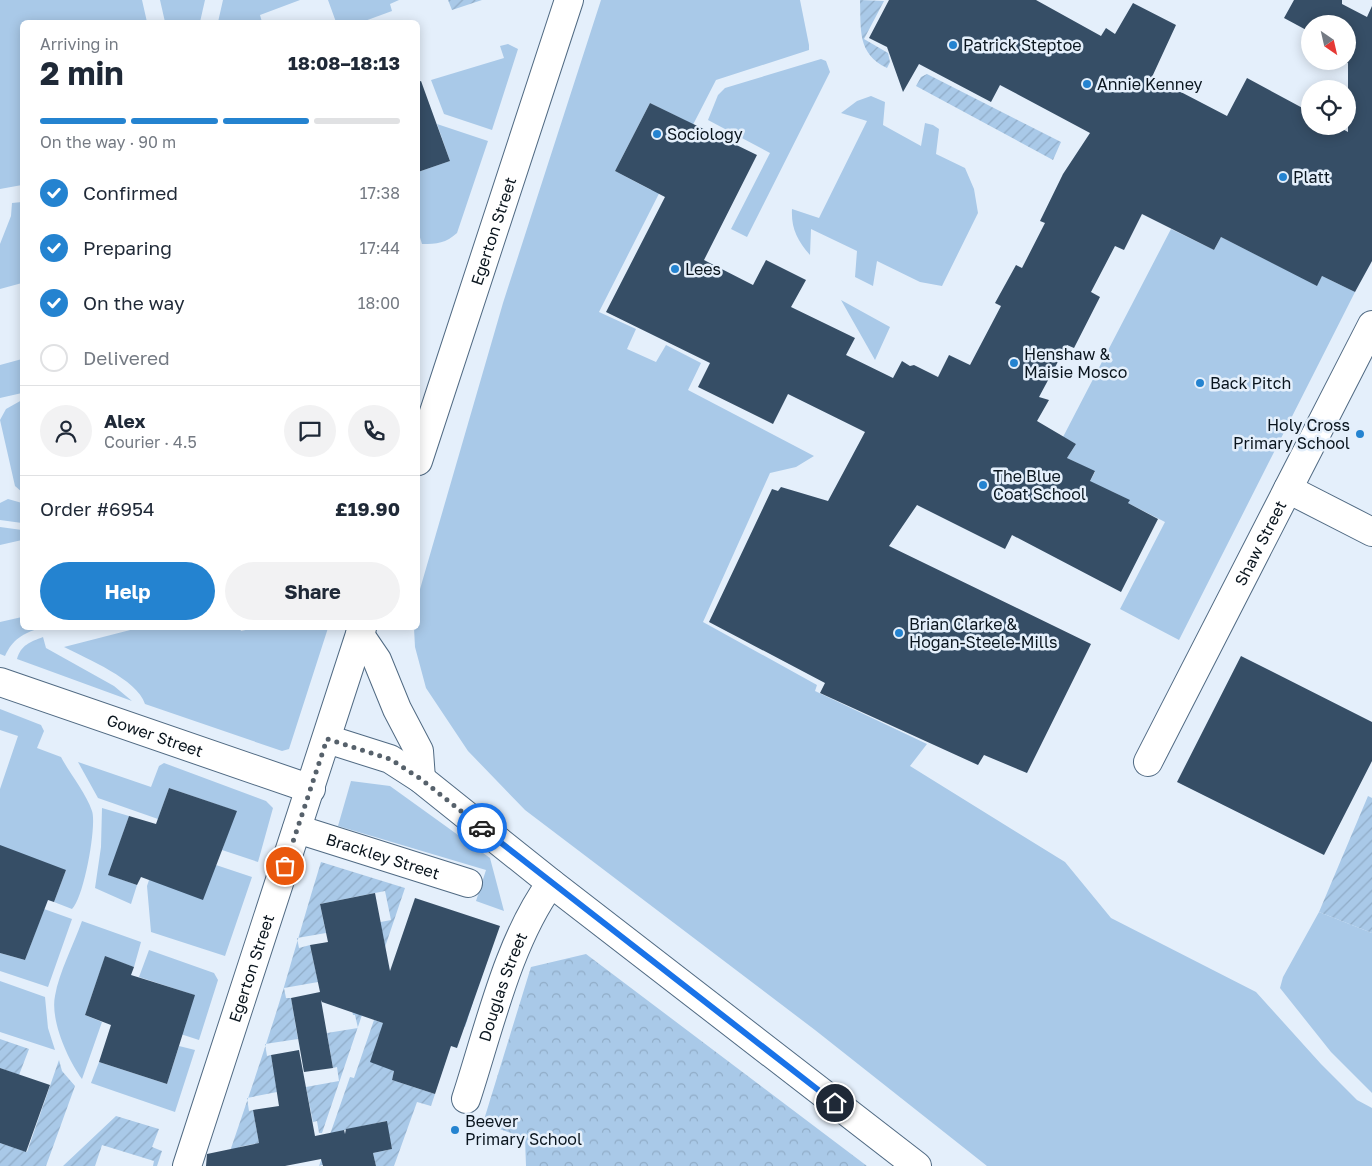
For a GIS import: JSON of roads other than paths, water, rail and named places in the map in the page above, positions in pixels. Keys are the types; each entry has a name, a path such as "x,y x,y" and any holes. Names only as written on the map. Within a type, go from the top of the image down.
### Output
{"street":[{"name":"Egerton Street","path":"420,455 569,0"},
{"name":"Shaw Street","path":"1148,762 1372,325"},
{"path":"1288,489 1372,532"},
{"name":"Egerton Street","path":"187,1166 361,631"},
{"path":"361,631 377,660 397,709 419,750 421,779"},
{"name":"Gower Street","path":"0,682 310,789"},
{"path":"327,739 390,759 421,779 551,883 918,1166"},
{"name":"Brackley Street","path":"297,830 468,883"},
{"name":"Douglas Street","path":"466,1099 514,950 540,898 551,883"}],"place":[{"name":"Patrick Steptoe","path":"953,45"},
{"name":"Annie Kenney","path":"1087,84"},
{"name":"Sociology","path":"657,134"},
{"name":"Platt","path":"1283,177"},
{"name":"Lees","path":"675,269"},
{"name":"Henshaw & Maisie Mosco","path":"1014,363"},
{"name":"Back Pitch","path":"1200,383"},
{"name":"Holy Cross Primary School","path":"1360,434"},
{"name":"The Blue Coat School","path":"983,485"},
{"name":"Brian Clarke & Hogan-Steele-Mills","path":"899,633"},
{"name":"Beever Primary School","path":"455,1130"}]}
